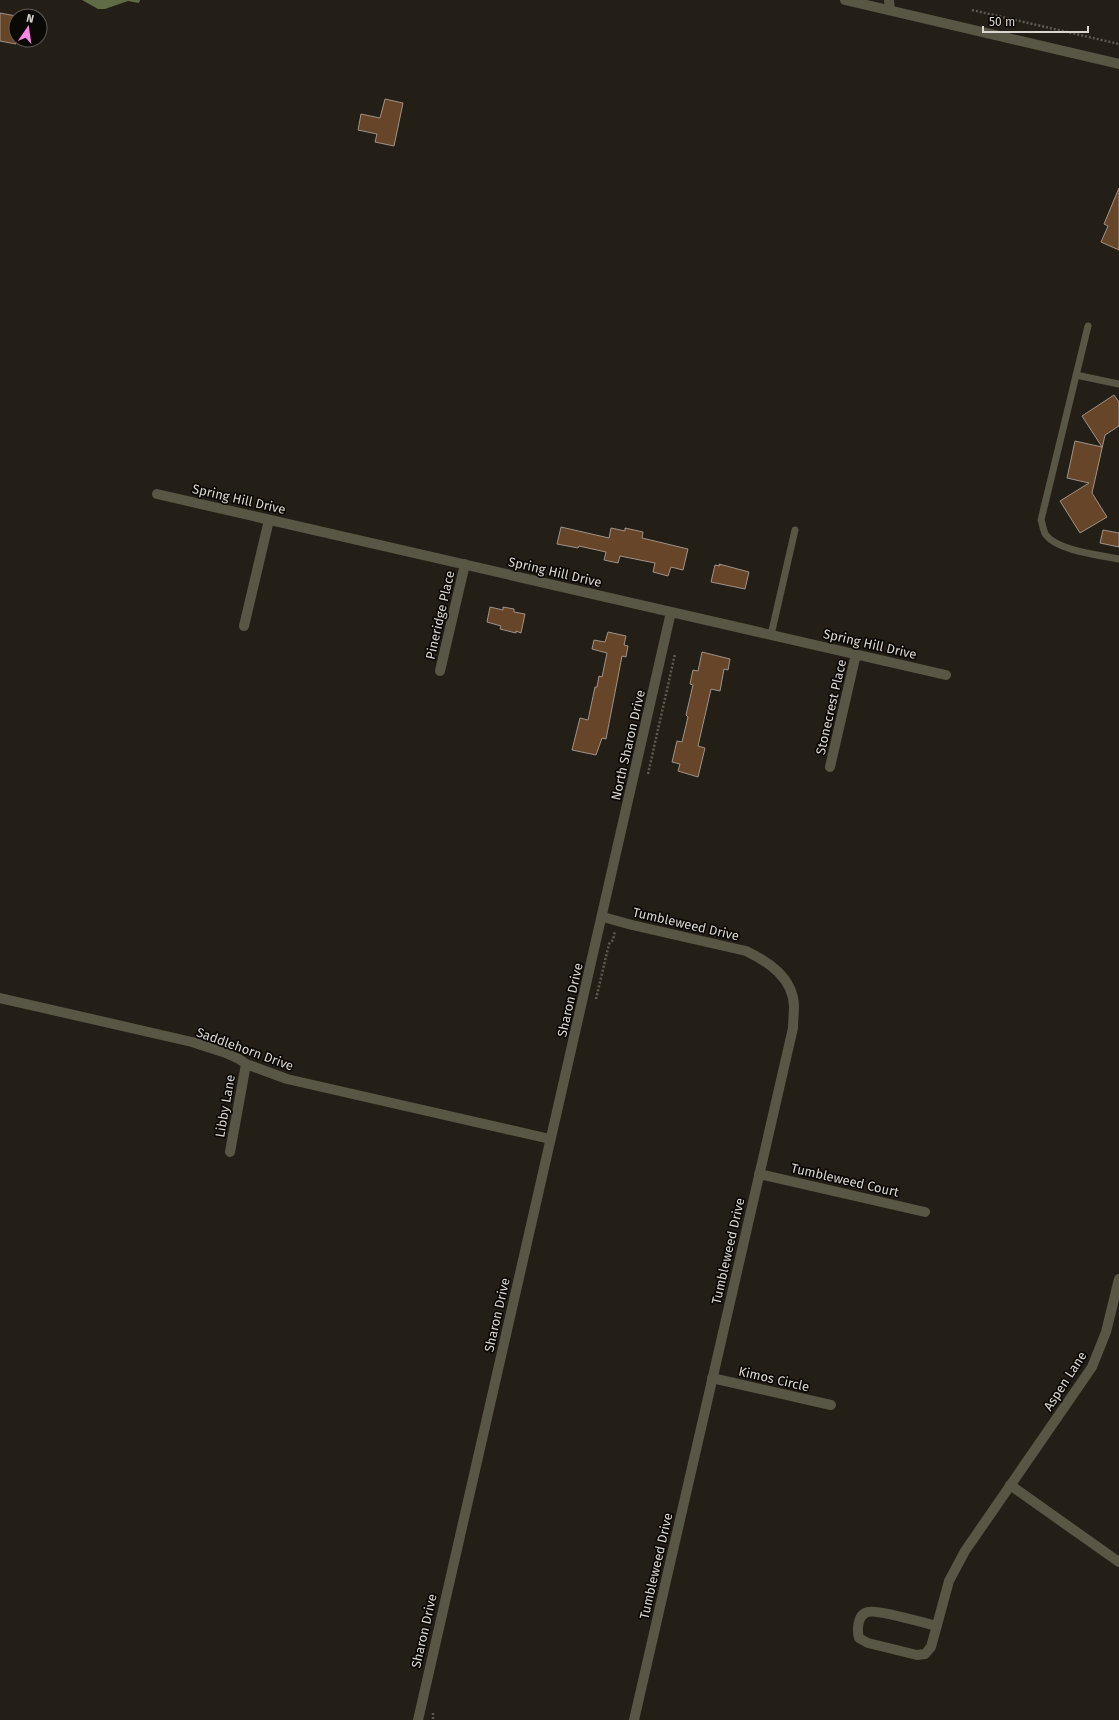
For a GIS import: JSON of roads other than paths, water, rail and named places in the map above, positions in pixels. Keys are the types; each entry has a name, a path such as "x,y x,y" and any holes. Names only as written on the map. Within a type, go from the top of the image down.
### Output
{"street":[{"path":"845,0 890,5 1119,64"},
{"name":"Spring Hill Drive","path":"157,494 946,675"},
{"path":"244,626 269,520"},
{"name":"Pineridge Place","path":"440,671 465,564"},
{"name":"North Sharon Drive","path":"603,917 671,612"},
{"name":"Stonecrest Place","path":"830,767 856,654"},
{"name":"Sharon Drive","path":"418,1720 550,1139 603,917"},
{"name":"Tumbleweed Drive","path":"603,917 746,951 764,959 775,968 788,985 794,1007 792,1028 634,1720"},
{"name":"Saddlehorn Drive","path":"0,998 192,1042 226,1053 246,1064 287,1079 550,1139"},
{"name":"Libby Lane","path":"230,1152 246,1064"},
{"name":"Tumbleweed Court","path":"759,1174 925,1212"},
{"name":"Aspen Lane","path":"937,1626 878,1612 867,1612 862,1616 857,1631 859,1638 868,1643 918,1655 925,1654 932,1647 949,1581 965,1551 1092,1367 1106,1332 1119,1279"},
{"name":"Kimos Circle","path":"712,1378 831,1405"},
{"path":"1010,1485 1119,1562"}],"lane":[{"path":"1088,326 1041,520 1045,534 1051,540 1068,548 1119,559"},
{"path":"1076,375 1119,384"},
{"path":"771,635 795,530"}]}
